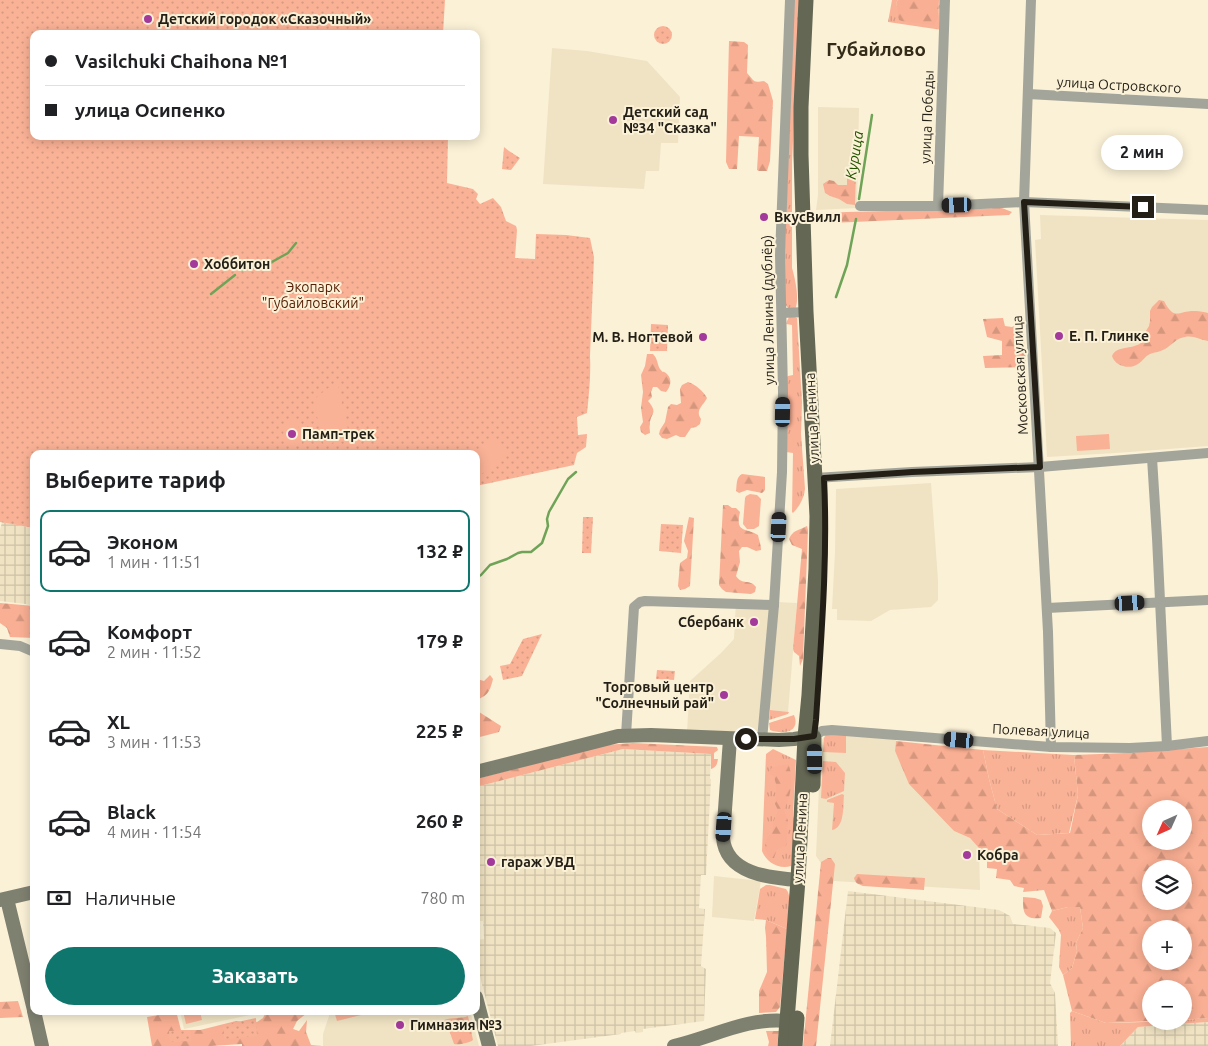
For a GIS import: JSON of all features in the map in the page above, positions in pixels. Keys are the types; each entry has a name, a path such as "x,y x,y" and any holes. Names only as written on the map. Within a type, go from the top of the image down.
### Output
{"main road":[{"name":"улица Ленина","path":"784,1046 810,736 816,720 826,530 819,478 806,312 800,122 806,0"},
{"name":"улица Ленина","path":"816,0 810,108 810,155 819,478"},
{"name":"улица Ленина","path":"795,1046 815,759 810,736"}],"street":[{"name":"улица Ленина (дублёр)","path":"762,740 774,605 781,481 783,392 780,255 790,0"},
{"name":"улица Победы","path":"938,206 945,0"},
{"name":"Московская улица","path":"1031,0 1024,202 1047,608 1051,747"},
{"name":"улица Островского","path":"1028,94 1208,104"},
{"path":"860,206 938,206 1024,202 1208,210"},
{"path":"782,313 806,312"},
{"path":"819,478 1040,467 1208,453"},
{"path":"1152,458 1168,746"},
{"path":"1047,608 1208,600"},
{"path":"626,735 634,606 645,601 774,605"},
{"path":"0,644 20,646 30,650"},
{"name":"Полевая улица","path":"810,736 822,731 832,730 1051,747 1130,748 1208,742"},
{"path":"480,771 626,735 762,740 794,739 810,736"},
{"path":"730,739 724,838 726,851 734,862 747,870 762,875 798,880"},
{"path":"30,893 4,900 30,996"},
{"path":"480,1012 489,1046"},
{"path":"35,1015 42,1046"},
{"path":"674,1046 718,1039 733,1027 754,1022 787,1021"}],"shaded area":[{"name":"Детский сад №34 \"Сказка\"","path":"552,48 587,51 647,61 680,97 678,143 661,143 659,171 646,171 644,189 543,184"},
{"path":"818,107 859,108 857,208 816,210 818,195"},
{"path":"1040,215 1208,220 1208,446 1047,457 1035,240 1041,239"},
{"path":"931,483 938,600 931,607 890,610 871,621 837,620 837,609 832,609 836,489"},
{"path":"2,522 30,527 30,605 0,601 0,530"},
{"path":"736,600 797,603 788,712 760,709 759,733 687,732 690,681 734,639"},
{"path":"827,733 895,738 895,751 903,767 954,831 970,838 979,847 980,890 834,881 816,856 821,741"},
{"path":"623,749 711,754 706,875 701,875 699,908 705,909 701,966 706,969 704,1021 643,1029 643,1032 636,1033 635,1031 531,1046 498,1046 480,976 480,940 484,939 483,921 480,921 480,786"},
{"path":"714,876 761,881 754,921 712,917"},
{"path":"848,891 999,910 1010,916 1013,924 1050,928 1056,933 1050,983 1055,993 1058,1046 830,1046"},
{"path":"181,1015 250,1015 184,1029"},
{"name":"Гимназия №3","path":"471,1015 479,1046 323,1046 323,1034 329,1016"},
{"path":"1208,1022 1208,1046 1120,1046 1138,1027 1142,1027 1142,1030 1192,1030 1192,1023"}],"green space":[{"name":"Экопарк \"Губайловский\"","path":"0,0 445,0 443,30 30,30 30,140 448,140 447,183 473,189 478,194 476,199 480,204 493,198 501,207 506,221 516,226 515,258 535,259 536,234 590,238 594,257 590,384 587,413 577,417 578,435 587,434 586,447 577,453 574,465 480,485 480,450 30,450 30,527 0,522"},
{"path":"794,0 800,0 792,162 792,268 797,295 795,309 788,308 785,304 785,245"},
{"path":"892,0 898,0 896,3 898,14 938,18 939,0 942,0 942,30 888,22"},
{"path":"898,0 939,0 938,18 934,25 899,20 896,3"},
{"path":"663,26 669,29 672,35 669,41 663,44 657,41 654,35 657,29"},
{"path":"729,41 744,42 748,45 747,73 754,81 764,81 768,84 773,101 770,161 767,171 757,170 759,137 739,136 737,169 729,169 726,162"},
{"path":"504,147 520,158 511,170 502,169"},
{"path":"847,171 856,171 855,205 847,204 825,193 823,184 829,180 834,181 838,185 847,185"},
{"path":"1002,208 1012,212 1009,215 831,223 825,217 825,213"},
{"path":"1159,300 1164,301 1171,311 1177,314 1190,311 1208,313 1208,341 1191,337 1182,338 1163,350 1148,355 1134,366 1119,365 1112,356 1117,350 1141,343 1149,326 1150,311"},
{"path":"789,317 797,318 805,489 798,508 793,513 793,453 786,452 786,378 793,375 792,325 786,324"},
{"path":"1003,318 1005,326 1012,327 1016,325 1023,327 1026,364 1023,367 985,368 983,356 1002,355 1002,341 987,337 983,319"},
{"path":"651,324 668,325 667,351 650,351"},
{"path":"647,354 653,354 662,372 669,376 670,386 666,392 653,387 652,397 648,401 653,409 650,420 650,433 645,435 641,432 640,427 643,422 641,375"},
{"path":"337,381 350,438 324,445 313,400"},
{"path":"688,382 699,388 707,398 699,411 700,424 691,428 685,437 676,435 667,439 662,438 659,434 665,422 668,407 671,404 677,405 681,403 680,389 682,385"},
{"name":"Памп-трек","path":"294,419 299,428 302,444 291,447 285,440 282,425 288,420"},
{"path":"1109,434 1110,449 1077,451 1076,436"},
{"path":"494,439 507,456 480,475 479,450"},
{"path":"742,474 765,477 765,490 762,493 747,490 739,493 736,491 738,479"},
{"path":"750,494 757,495 761,499 759,526 754,529 747,529 743,524 745,498"},
{"path":"723,505 736,508 740,512 740,527 758,535 761,550 756,551 742,547 739,551 740,562 736,576 741,581 751,583 756,587 755,592 751,594 726,592 719,585"},
{"path":"583,517 593,517 591,553 582,553"},
{"path":"689,517 694,518 690,586 680,590 678,586 680,563 687,558 688,551 684,541"},
{"path":"661,524 683,525 681,553 659,551"},
{"path":"807,526 803,659 800,666 799,656 793,649 802,549 792,545 789,539 795,532"},
{"path":"0,603 30,606 30,638 10,637 7,628 0,623"},
{"path":"542,634 522,676 503,680 500,666 510,664 523,639"},
{"path":"657,670 675,671 674,680 656,679"},
{"path":"490,675 493,679 486,695 480,698 480,680 484,681"},
{"path":"770,710 789,712 769,720"},
{"path":"480,713 501,726 499,732 480,737"},
{"path":"794,715 796,721 793,729 785,732 770,730 769,723"},
{"path":"826,735 846,735 846,753 823,752"},
{"path":"896,741 983,750 997,809 1037,835 1070,833 1078,795 1074,755 1208,747 1208,1018 1192,1019 1192,980 1142,980 1142,1022 1106,1023 1072,1011 1063,975 1072,968 1077,951 1076,943 1083,928 1080,907 1068,907 1052,911 1044,890 1023,892 1024,888 1014,886 1010,880 996,878 997,869 987,868 987,857 970,838 954,831 909,784 895,751"},
{"path":"633,743 717,747 718,750 714,753 714,759 718,759 718,761 715,767 711,769 711,754 623,749 480,786 480,778 605,745"},
{"path":"773,749 796,760 793,816 796,824 791,866 786,867 770,862 762,851 766,754"},
{"path":"983,750 1074,755 1078,795 1069,833 1037,835 997,809"},
{"path":"823,761 836,762 845,773 844,791 826,799 821,798"},
{"path":"788,764 791,774 791,787 784,809 788,821 787,844 785,847 777,849 774,858 770,858 765,848 767,837 772,833 773,823 778,810 775,804 776,784 774,777 769,773 772,767"},
{"path":"842,794 844,795 841,821 832,830 834,803 827,802 827,800"},
{"path":"831,858 835,864 816,1046 803,1046 821,862"},
{"path":"857,874 925,878 924,890 863,886 855,881 854,878"},
{"path":"766,885 786,889 788,892 790,899 787,929 766,920 755,919 760,889"},
{"path":"1023,897 1041,900 1043,906 1041,918 1031,918 1025,914"},
{"path":"1068,907 1080,907 1083,928 1076,943 1077,951 1072,968 1063,975 1059,967 1061,935 1049,917 1052,911"},
{"path":"766,920 787,929 780,1007 776,1012 759,1013 759,991 767,972"},
{"path":"18,1001 23,1017 0,1018 0,1002"},
{"path":"1072,1011 1106,1023 1142,1022 1142,1027 1138,1027 1120,1046 1071,1046 1070,1013"},
{"path":"177,1015 181,1030 200,1030 236,1021 257,1022 264,1015 304,1015 297,1021 293,1029 299,1031 307,1020 306,1032 311,1045 322,1046 242,1046 242,1044 152,1046 147,1017"},
{"path":"184,1015 201,1015 202,1020 186,1024"},
{"path":"335,1015 361,1015 337,1021"},
{"path":"468,1016 473,1040 464,1044 454,1044 444,1020"},
{"path":"256,1018 257,1036 224,1039 223,1025"},
{"path":"1208,1018 1208,1022 1192,1023 1192,1019"},
{"path":"190,1030 191,1041 170,1042 169,1031"},
{"path":"766,1031 779,1031 777,1046 768,1046 769,1042"}],"waterway":[{"name":"Курица","path":"859,199 872,115"},
{"name":"Курица","path":"836,297 847,265 856,219"},
{"path":"270,263 288,253 296,243"},
{"path":"242,270 260,266"},
{"path":"211,294 235,275"},
{"name":"Курица","path":"480,576 490,565 518,553 531,552 542,543 548,526 549,512 568,479 576,472"}],"place":[{"name":"Детский городок «Сказочный»","path":"148,19"},
{"name":"Детский сад №34 \"Сказка\"","path":"613,120"},
{"name":"ВкусВилл","path":"764,217"},
{"name":"Хоббитон","path":"194,264"},
{"name":"Е. П. Глинке","path":"1059,336"},
{"name":"М. В. Ногтевой","path":"703,337"},
{"name":"Памп-трек","path":"292,434"},
{"name":"Сбербанк","path":"754,622"},
{"name":"Торговый центр \"Солнечный рай\"","path":"724,695"},
{"name":"Кобра","path":"967,855"},
{"name":"гараж УВД","path":"491,862"},
{"name":"Гимназия №3","path":"400,1025"}],"district":[{"name":"Губайлово","path":"876,49"}],"route":[{"path":"746,739 779,740 814,736 825,570 824,478 912,472 1040,467 1024,202 1143,207"}]}
